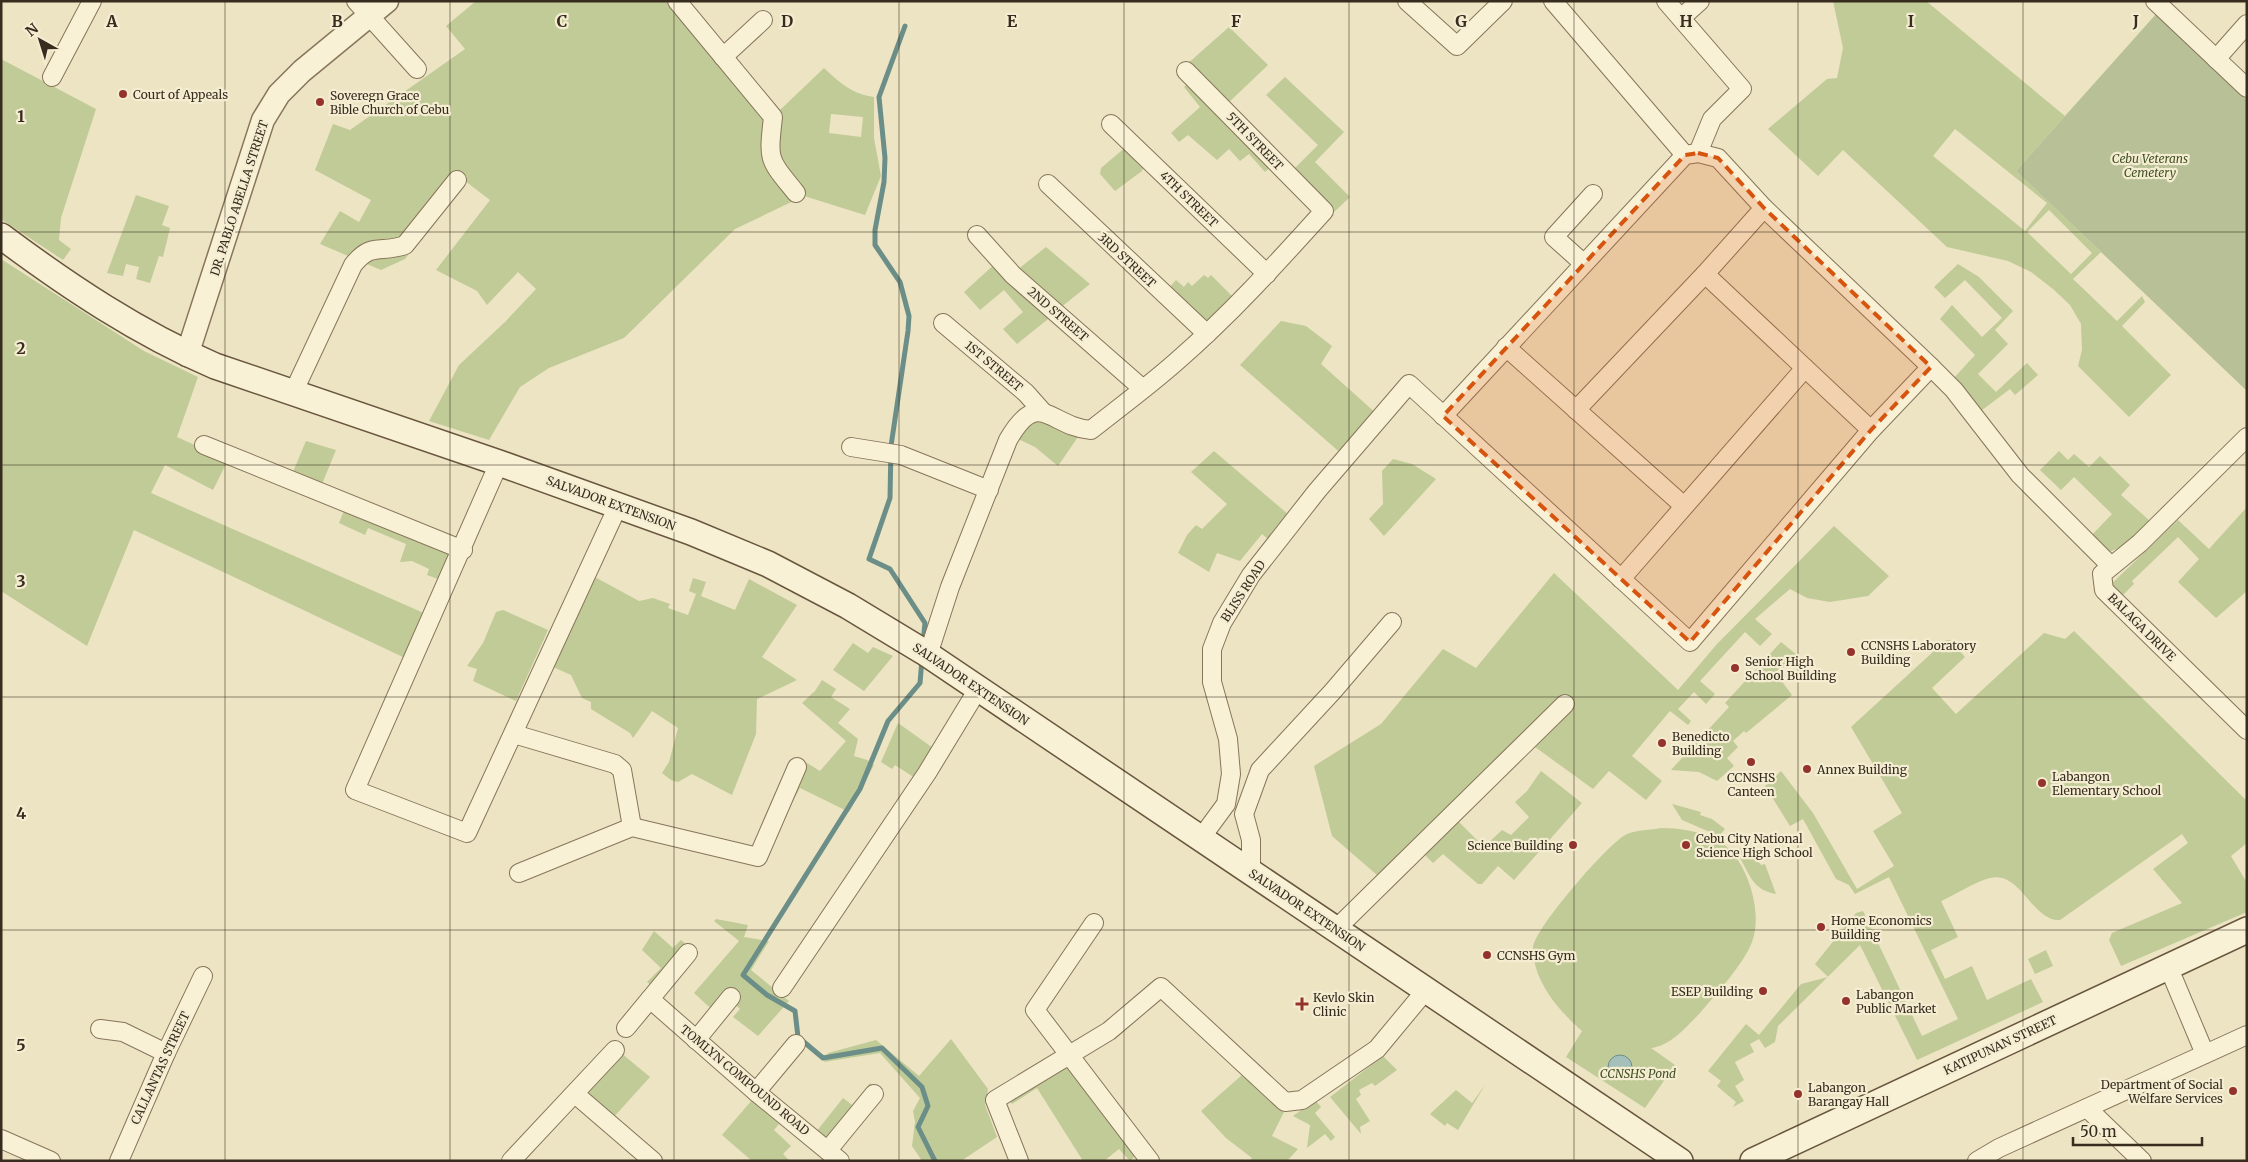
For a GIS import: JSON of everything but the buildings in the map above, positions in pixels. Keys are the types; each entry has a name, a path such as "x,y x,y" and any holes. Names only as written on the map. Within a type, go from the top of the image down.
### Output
{"main road":[{"name":"SALVADOR EXTENSION","path":"1,236 103,307 187,354 293,393 499,463 618,506 768,564 848,606 920,649 1426,990 1661,1153 1680,1161"},
{"name":"KATIPUNAN STREET","path":"1763,1158 2247,930"}],"street":[{"path":"52,77 92,1"},
{"name":"DR. PABLO ABELLA STREET","path":"187,354 263,120 279,94 362,8 387,1"},
{"path":"677,1 774,117 769,152 773,165 796,193"},
{"path":"1407,1 1458,46 1503,1"},
{"path":"1553,1 1692,154 1718,158 1764,208 1954,390 2020,475 2111,566 2140,543 2247,437"},
{"path":"1666,1 1742,89 1712,120 1692,154 1583,263 1443,416 1690,642 1871,430 1931,367"},
{"path":"1681,18 1700,1"},
{"path":"2157,2 2247,88"},
{"path":"362,8 417,69"},
{"path":"723,57 763,20"},
{"path":"2216,59 2247,24"},
{"name":"5TH STREET","path":"1186,71 1324,211"},
{"name":"4TH STREET","path":"1111,124 1267,274"},
{"path":"293,393 353,265 361,255 372,249 394,250 405,246 457,180"},
{"name":"3RD STREET","path":"1048,184 1207,334"},
{"path":"1583,263 1554,237 1593,194"},
{"path":"1576,410 1705,274 1764,208"},
{"name":"1ST STREET","path":"943,323 1026,394 1042,411 1077,429 1091,430 1143,389 1207,334 1267,274 1324,211"},
{"name":"2ND STREET","path":"977,235 1013,275 1143,389"},
{"path":"1705,274 1871,430"},
{"path":"1506,348 1684,506"},
{"path":"1621,579 1805,368"},
{"name":"BLISS ROAD","path":"1200,838 1226,804 1231,774 1228,739 1212,682 1212,649 1222,623 1251,575 1317,491 1409,384 1443,416"},
{"path":"920,649 950,587 1008,440 1018,424 1032,413 1042,411"},
{"path":"204,446 462,550"},
{"path":"851,447 901,455 989,490"},
{"path":"499,463 355,790 467,833 618,506"},
{"name":"BALAGA DRIVE","path":"2111,566 2102,574 2104,590 2247,730"},
{"path":"1251,872 1251,840 1244,814 1260,770 1334,691 1392,622"},
{"path":"782,988 927,773 978,688"},
{"path":"1336,930 1564,704"},
{"path":"514,734 615,764 622,770 632,827"},
{"path":"518,873 632,827 758,857 797,767"},
{"path":"1094,923 1035,1010 1150,1161"},
{"path":"626,1028 688,953"},
{"path":"2168,966 2205,1054"},
{"name":"CALLANTAS STREET","path":"119,1161 166,1053 203,976"},
{"path":"1018,1161 995,1100 1109,1031 1161,987 1285,1102 1302,1100 1377,1049 1426,990"},
{"path":"696,1040 731,997"},
{"name":"TOMLYN COMPOUND ROAD","path":"650,999 756,1092 834,1156"},
{"path":"100,1029 123,1032 166,1053"},
{"path":"1977,1161 2000,1148 2247,1035"},
{"path":"756,1092 796,1044"},
{"path":"511,1161 615,1050"},
{"path":"574,1094 653,1161"},
{"path":"834,1156 874,1094"},
{"path":"2087,1108 2142,1161"},
{"path":"1,1139 50,1161"}],"highlighted area":[{"path":"1698,153 1718,158 1764,208 1931,367 1871,430 1690,642 1443,416 1685,155"}],"green space":[{"path":"476,1 684,1 780,110 824,68 847,87 866,96 874,97 874,138 881,176 865,215 804,196 735,229 624,338 549,368 520,387 489,440 429,421 459,365 505,322 536,289 518,272 487,305 477,291 436,270 490,200 465,181 405,259 381,270 320,244 340,211 359,222 371,200 315,170 333,124 350,130 465,49 446,26","holes":["831,114 863,117 861,137 829,133"]},
{"path":"1833,1 1926,1 2065,116 2016,171 2101,252 2073,279 2117,321 2142,296 2145,302 2122,326 2171,375 2129,417 2078,366 2082,350 2081,324 2070,305 2053,289 2031,272 2008,261 1947,247 1843,150 1818,176 1768,129 1827,79 1837,78 1843,48","holes":["1955,129 2047,203 2025,231 1933,156","2049,210 2092,253 2071,274 2027,232"]},
{"name":"Cebu Veterans Cemetery","path":"2157,13 2247,100 2247,391 2016,171"},
{"path":"1229,27 1268,65 1226,105 1186,65"},
{"path":"1,59 96,109 61,218 59,240 71,249 63,260 1,219"},
{"path":"1285,77 1344,132 1315,162 1350,197 1333,213 1291,172 1318,145 1266,95"},
{"path":"1192,80 1272,166 1265,172 1249,154 1240,161 1229,149 1217,160 1188,135 1179,142 1171,133 1200,107 1184,87"},
{"path":"1127,146 1145,163 1142,171 1115,191 1100,174 1101,168"},
{"path":"136,195 169,206 162,225 170,228 163,257 159,256 150,283 136,279 139,267 126,264 123,276 107,273"},
{"path":"1046,247 1090,284 1060,308 1017,270"},
{"path":"1,259 144,351 198,377 177,437 228,460 213,490 165,465 151,493 426,614 405,658 134,530 87,646 1,591"},
{"path":"997,262 1053,315 1017,344 1003,329 1023,312 1004,290 980,310 964,292"},
{"path":"1958,264 1979,277 2013,311 1995,330 2008,344 1978,374 1996,392 2027,363 2038,375 2015,395 2010,389 1981,411 1953,379 1975,355 1940,319 1952,305 1982,337 2002,318 1965,280 1945,298 1934,287"},
{"path":"1204,275 1208,278 1211,275 1233,297 1209,324 1168,289 1176,280 1184,287 1188,282 1192,286"},
{"path":"1281,321 1306,326 1332,346 1321,364 1378,415 1344,456 1240,365"},
{"path":"1033,419 1080,434 1058,466 1035,447 1018,439"},
{"path":"306,441 336,450 322,484 292,474"},
{"path":"1214,451 1289,515 1268,539 1262,534 1240,561 1217,553 1209,572 1178,553 1187,535 1196,525 1202,529 1227,504 1191,472"},
{"path":"2059,451 2068,460 2074,454 2089,467 2100,456 2130,485 2121,495 2150,521 2128,544 2107,553 2090,537 2112,514 2074,477 2061,490 2040,470"},
{"path":"1393,459 1412,464 1436,479 1384,536 1369,519 1383,504 1382,471"},
{"path":"2247,507 2247,591 2216,618 2178,582 2199,559 2178,537 2132,581 2134,584 2118,600 2106,589 2178,520 2209,549"},
{"path":"345,508 454,552 441,580 427,575 429,569 412,561 400,562 406,544 368,528 365,535 339,523"},
{"path":"1834,526 1889,576 1868,596 1830,602 1807,598 1790,589 1755,619 1772,634 1760,646 1745,632 1700,681 1715,694 1706,704 1694,692 1678,709 1691,721 1688,725 1670,711 1632,756 1662,781 1646,800 1609,771 1593,789 1524,739 1377,875 1332,836 1314,766 1381,724 1443,649 1476,668 1554,573 1678,690 1717,644"},
{"path":"593,576 639,601 653,598 670,604 668,608 688,615 696,594 689,591 693,578 706,582 701,596 735,610 749,579 797,605 762,657 797,680 757,699 756,734 732,795 692,774 678,782 671,780 662,773 669,762 678,728 652,711 633,738 630,733 591,709 591,702 582,698 571,675 553,667"},
{"path":"503,610 548,630 516,701 473,681 477,669 467,666 483,643 496,612"},
{"path":"2074,631 2247,801 2247,843 2231,856 2247,883 2247,912 2121,966 2109,940 2112,933 2182,903 2153,869 2188,843 2182,834 2060,920 2050,918 2042,913 2010,881 2001,878 1984,880 1941,901 1958,937 1931,950 1945,979 1972,966 1987,1000 2031,979 2043,1002 1917,1060 1860,945 1828,977 1815,964 1856,913 1863,911 1922,1036 1958,1019 1889,877 1855,894 1849,885 1836,879 1803,819 1790,826 1765,786 1781,771 1813,813 1857,889 1894,866 1873,831 1902,813 1851,727 1946,640 1950,640 1965,657 1932,688 1956,714 2044,633 2065,639"},
{"path":"1781,642 1797,655 1777,675 1792,695 1746,733 1744,731 1733,741 1738,747 1727,758 1734,766 1717,781 1699,772 1671,770 1729,707 1725,703"},
{"path":"853,643 868,653 873,647 893,656 864,691 833,670"},
{"path":"822,680 836,689 831,697 850,709 838,723 858,739 854,756 867,760 874,765 849,812 800,788 792,803 786,800 802,760 820,771 846,741 802,703 815,691"},
{"path":"898,723 933,748 915,778 895,765 892,769 881,762"},
{"path":"1541,771 1582,803 1514,880 1498,866 1482,884 1478,884 1443,854 1433,863 1422,852 1458,821 1484,847 1502,830 1511,835 1529,817 1515,802 1527,791"},
{"path":"1672,804 1701,812 1700,815 1712,819 1725,829 1719,836 1682,820"},
{"name":"CCNSHS Pond","path":"1661,828 1697,832 1717,840 1727,847 1744,871 1750,885 1756,915 1752,942 1729,979 1684,1029 1665,1044 1651,1048 1675,1065 1645,1108 1566,1057 1582,1031 1556,1005 1542,983 1537,972 1533,948 1536,938 1558,906 1605,852 1627,834"},
{"path":"1745,843 1761,865 1765,864 1776,894 1760,888 1751,878 1736,852"},
{"path":"716,919 748,925 744,937 769,941 751,970 789,1001 758,1036 733,1017 740,1009 731,1001 719,1016 694,993 739,941 714,921"},
{"path":"654,931 673,948 681,940 687,945 653,987 647,982 661,968 642,950"},
{"path":"2046,950 2053,966 2035,974 2028,959"},
{"path":"1827,977 1778,1026 1775,1042 1765,1048 1759,1039 1750,1044 1754,1052 1735,1062 1744,1080 1735,1086 1744,1101 1733,1107 1736,1102 1717,1086 1721,1081 1708,1071 1746,1024 1759,1035 1801,984"},
{"path":"951,1039 988,1089 985,1105 997,1137 961,1161 922,1161 912,1146 915,1122 913,1111 920,1098 880,1053 824,1062 828,1053 876,1040 919,1076"},
{"path":"621,1053 650,1077 612,1119 585,1095"},
{"path":"1383,1056 1397,1070 1375,1086 1372,1083 1359,1090 1361,1095 1356,1099 1370,1121 1360,1127 1361,1134 1330,1097"},
{"path":"1067,1061 1135,1156 1130,1161 1119,1149 1104,1161 1083,1161 1037,1088 1012,1104 1008,1099"},
{"path":"1242,1075 1284,1112 1272,1136 1298,1149 1287,1161 1250,1161 1252,1158 1226,1138 1201,1111"},
{"path":"870,1083 875,1087 829,1144 816,1132 843,1098 852,1105"},
{"path":"1485,1085 1458,1130 1447,1123 1445,1126 1430,1114 1456,1090 1472,1103"},
{"path":"752,1100 779,1124 774,1130 791,1146 783,1154 790,1161 752,1161 722,1135"},
{"path":"1315,1100 1321,1107 1315,1113 1335,1137 1331,1141 1325,1134 1307,1148 1310,1125 1293,1116"}],"water":[{"path":"1620,1055 1629,1058 1632,1067 1629,1076 1620,1079 1611,1076 1608,1067 1611,1058"}],"waterway":[{"path":"905,26 879,97 885,158 884,182 875,230 875,245 900,282 909,316 908,331 891,446 890,498 869,559 890,569 925,623 923,643"},
{"path":"922,659 920,683 888,721 860,789 743,975 767,995 795,1011 798,1037 823,1058 882,1048 922,1087 928,1106 918,1127 935,1161"}],"place":[{"name":"Court of Appeals","path":"123,94"},
{"name":"Soveregn Grace Bible Church of Cebu","path":"320,102"},
{"name":"CCNSHS Laboratory Building","path":"1851,652"},
{"name":"Senior High School Building","path":"1735,668"},
{"name":"Benedicto Building","path":"1662,743"},
{"name":"CCNSHS Canteen","path":"1751,762"},
{"name":"Annex Building","path":"1807,769"},
{"name":"Labangon Elementary School","path":"2042,783"},
{"name":"Science Building","path":"1573,845"},
{"name":"Cebu City National Science High School","path":"1686,845"},
{"name":"Home Economics Building","path":"1821,927"},
{"name":"CCNSHS Gym","path":"1487,955"},
{"name":"ESEP Building","path":"1763,991"},
{"name":"Labangon Public Market","path":"1846,1001"},
{"name":"Kevlo Skin Clinic","path":"1302,1004"},
{"name":"Department of Social Welfare Services","path":"2233,1091"},
{"name":"Labangon Barangay Hall","path":"1798,1094"}]}
